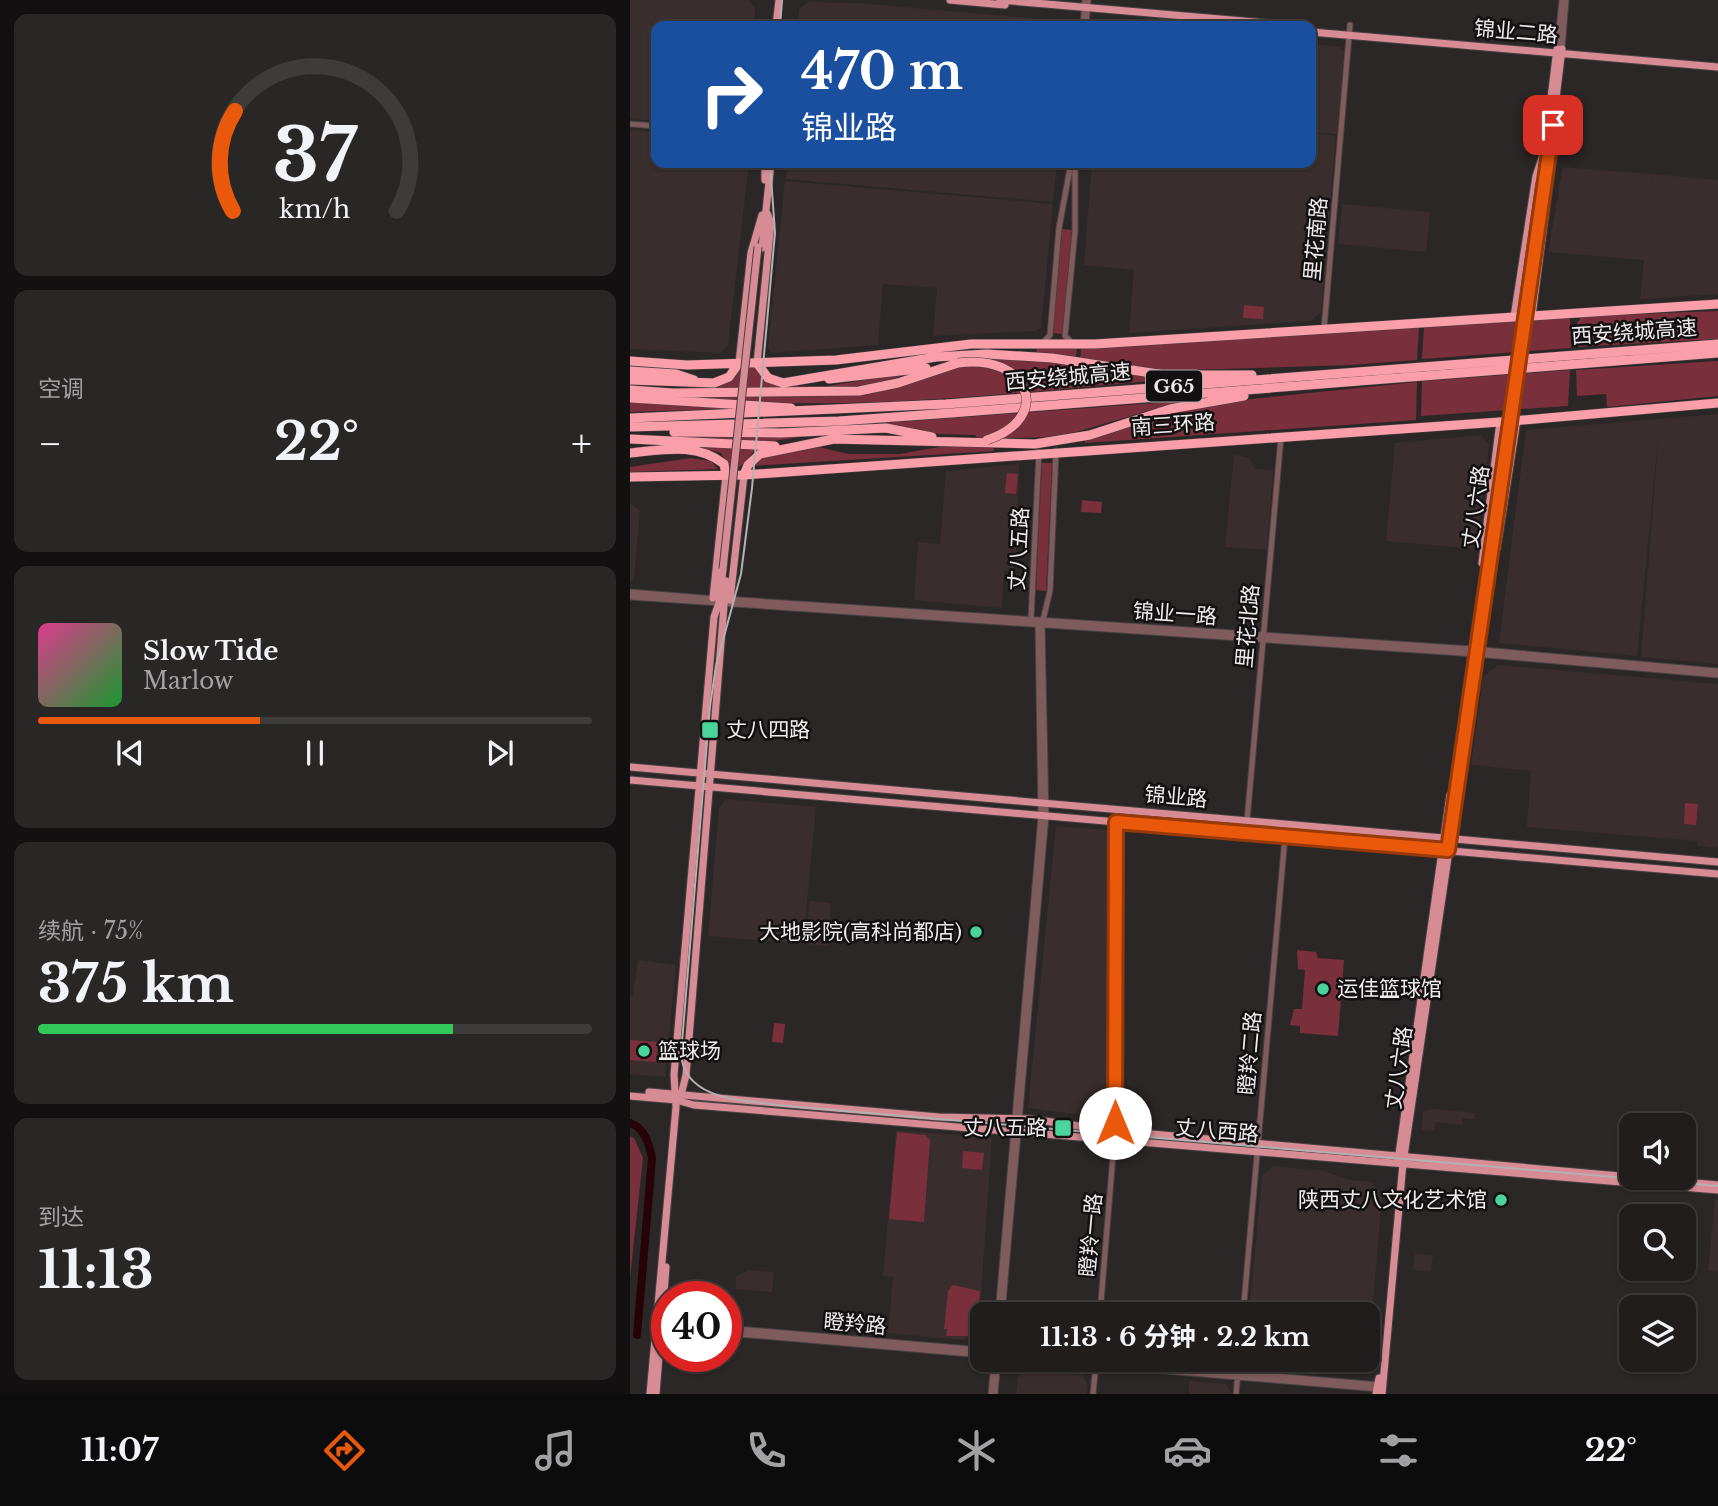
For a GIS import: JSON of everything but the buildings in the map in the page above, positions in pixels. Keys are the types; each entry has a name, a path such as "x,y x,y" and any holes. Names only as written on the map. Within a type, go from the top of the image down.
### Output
{"highway":[{"path":"630,361 687,365 836,360 971,344 1073,344 1718,305"},
{"name":"西安绕城高速","path":"630,418 856,410 1718,344"},
{"name":"西安绕城高速","path":"630,429 852,420 1718,353"},
{"path":"757,363 768,378 775,382 851,379 1006,354 1164,375 1289,375"},
{"path":"630,390 673,393 859,391 898,383 955,361 982,361 1004,366 1022,385 1024,409 1017,424 1003,435 982,442 929,437 886,428 715,434 630,429"},
{"path":"630,380 705,383 729,377 738,363"},
{"path":"630,370 676,374 705,383"},
{"path":"630,439 687,440 751,447 834,439 1035,444 1090,435 1170,409 1290,387"},
{"path":"630,398 856,410"},
{"name":"南三环路","path":"630,477 744,475 1039,452 1500,422 1718,402"},
{"path":"744,475 754,459 770,450 834,439"},
{"path":"630,453 677,449 702,452 724,464 726,475"}],"main road":[{"path":"779,21 781,0"},
{"path":"950,0 1086,6 1209,21"},
{"path":"1000,0 1247,21"},
{"name":"锦业二路","path":"1316,29 1350,30 1718,65"},
{"name":"丈八六路","path":"1380,1389 1401,1160 1446,838 1475,652 1487,596 1489,559 1559,51"},
{"path":"1532,316 1552,163 1547,152"},
{"path":"1514,317 1536,176 1547,152"},
{"path":"738,363 751,253 764,214 765,168"},
{"path":"722,600 770,168"},
{"path":"757,363 771,223 764,214"},
{"path":"1487,596 1517,420"},
{"path":"1481,587 1500,422"},
{"path":"665,1281 679,1097 686,1075 711,774 722,600 726,475"},
{"path":"679,1097 674,1075 714,617 722,600 744,475"},
{"name":"丈八六路","path":"1475,652 1481,587 1489,559"},
{"name":"锦业路","path":"630,767 1718,862"},
{"name":"锦业路","path":"630,780 1718,874"},
{"name":"丈八西路","path":"630,1093 940,1117 1017,1119 1115,1135"},
{"name":"丈八西路","path":"679,1097 694,1105 1016,1131 1115,1135 1718,1188"},
{"name":"丈八西路","path":"1401,1160 1619,1176"},
{"name":"丈八西路","path":"1696,1185 1718,1188"},
{"path":"650,1394 654,1372"},
{"path":"656,1394 658,1372"}],"street":[{"name":"丈八六路","path":"1559,51 1564,0"},
{"name":"里花南路","path":"1324,329 1350,30"},
{"path":"630,124 651,126"},
{"path":"1041,344 1050,335 1059,228 1072,168"},
{"path":"1073,168 1074,231 1065,336 1073,344"},
{"name":"里花北路","path":"1247,821 1282,435"},
{"name":"丈八五路","path":"1001,1302 1044,816 1041,623 1049,592 1056,451"},
{"name":"丈八五路","path":"1039,452 1031,619 1041,623"},
{"path":"1033,592 1049,592"},
{"name":"锦业一路","path":"630,594 1031,619"},
{"name":"锦业一路","path":"722,600 1475,652 1718,673"},
{"name":"瞪羚一路","path":"1101,1302 1115,1135 1116,822"},
{"name":"瞪羚二路","path":"1244,1302 1285,837"},
{"name":"瞪羚路","path":"742,1332 970,1352"},
{"path":"993,1394 995,1372"},
{"path":"1093,1394 1094,1372"},
{"path":"1207,1372 1380,1389"},
{"path":"1236,1394 1238,1372"}],"shaded area":[{"path":"630,0 748,0 755,8 754,21 651,21 651,121 630,119"},
{"path":"809,2 857,3 1031,18 1039,21 798,21 799,9"},
{"path":"1316,45 1339,47 1344,52 1337,134 1316,132"},
{"path":"630,129 651,131 651,168 748,168 728,344 721,353 630,349"},
{"path":"1316,134 1336,136 1321,313 1310,321 1129,333 1134,270 1084,265 1092,168 1316,168"},
{"path":"1563,167 1651,174 1651,182 1652,174 1718,180 1718,294 1640,299 1644,260 1548,252"},
{"path":"787,168 1056,168 1053,202 786,179"},
{"path":"785,181 1053,204 1041,328 1036,331 933,336 937,288 883,284 878,345 771,353 768,347"},
{"path":"1342,204 1430,212 1426,252 1338,244"},
{"path":"1062,229 1072,230 1063,334 1052,333"},
{"path":"1244,305 1264,307 1263,319 1243,318"},
{"path":"1718,311 1718,339 1576,347 1577,323 1582,316"},
{"path":"1570,318 1571,348 1422,359 1424,327"},
{"path":"1419,328 1417,360 1350,365 1155,371 1080,359 1081,349"},
{"path":"1037,349 1077,349 1074,372 1088,376 1101,375 1102,369 1173,379 928,400 805,403 682,397 860,392 965,356 1035,358"},
{"path":"1718,361 1718,396 1607,407 1606,394 1577,396 1576,370"},
{"path":"741,368 755,368 768,382 786,386 828,386 908,373 886,381 829,388 678,389 719,385"},
{"path":"1570,370 1568,406 1421,416 1422,381"},
{"path":"1417,382 1416,420 1085,443 1085,438 1203,404"},
{"path":"630,401 749,408 630,412"},
{"path":"1182,401 1076,432 1048,437 978,439 975,435 940,434 869,424"},
{"path":"1718,414 1718,664 1641,657 1659,430 1637,656 1499,643 1526,430"},
{"path":"1481,435 1489,445 1476,549 1386,541 1395,443"},
{"path":"804,436 752,442 699,437"},
{"path":"695,446 756,449 740,467 728,464 721,453"},
{"path":"993,446 994,451 751,466 762,457 819,447 848,454 900,454 939,447"},
{"path":"1234,455 1248,457 1255,469 1273,470 1267,550 1225,547"},
{"path":"691,458 711,461 718,469 630,472 630,467"},
{"path":"1042,463 1052,463 1046,591 1036,590"},
{"path":"1019,464 1016,550 1013,571 1004,571 1002,608 914,600 918,542 940,544 946,471"},
{"path":"1007,473 1018,474 1016,494 1005,493"},
{"path":"1082,500 1102,502 1101,513 1081,512"},
{"path":"630,504 640,510 634,579 630,582"},
{"path":"1498,665 1718,684 1718,848 1698,846 1698,841 1527,827 1531,771 1471,765 1483,677"},
{"path":"726,799 816,807 803,944 708,936 719,808"},
{"path":"1685,803 1698,804 1696,825 1684,824"},
{"path":"1056,826 1107,830 1110,840 1108,1118 1028,1108"},
{"path":"809,901 831,903 827,946 806,944"},
{"name":"运佳篮球馆","path":"1297,950 1316,952 1318,958 1344,960 1338,1036 1300,1033 1300,1026 1290,1025 1294,1009 1302,1009 1305,970 1298,969"},
{"path":"638,960 676,965 665,1077 630,1074 630,997 633,996"},
{"path":"774,1023 785,1024 783,1043 772,1042"},
{"name":"篮球场","path":"630,1040 658,1042 656,1062 630,1060"},
{"path":"1432,1109 1475,1113 1474,1119 1463,1118 1462,1125 1435,1122 1434,1131 1422,1130 1423,1112"},
{"path":"896,1130 992,1138 980,1302 970,1302 970,1338 962,1340 888,1333 893,1277 883,1276"},
{"path":"897,1132 925,1135 930,1140 924,1222 889,1219"},
{"path":"630,1136 634,1138 643,1158 630,1278"},
{"path":"963,1151 984,1153 982,1170 962,1168"},
{"path":"1274,1166 1323,1171 1350,1180 1371,1182 1382,1195 1373,1302 1250,1302 1262,1176"},
{"path":"1715,1200 1718,1200 1718,1272 1708,1271"},
{"path":"1415,1254 1433,1255 1431,1272 1413,1270"},
{"path":"748,1270 774,1272 772,1292 742,1290 742,1281 736,1281 736,1277"},
{"path":"953,1285 980,1291 979,1302 970,1302 970,1336 946,1336 947,1329 944,1329 948,1291"},
{"path":"1025,1372 1082,1375 1088,1386 1087,1394 1016,1394 1018,1377"},
{"path":"1189,1381 1226,1384 1232,1394 1189,1394"}],"waterway":[{"path":"630,1123 643,1133 652,1158 637,1335"}],"tram line":[{"path":"780,21 782,0"},
{"path":"770,168 775,233 752,488 741,574 716,666 710,706 681,1054 685,1070 694,1082 721,1096 787,1106 1718,1186"}],"place":[{"name":"丈八四路","path":"710,730"},
{"name":"大地影院(高科尚都店)","path":"976,932"},
{"name":"运佳篮球馆","path":"1323,989"},
{"name":"篮球场","path":"644,1051"},
{"name":"丈八五路","path":"1063,1128"},
{"name":"陕西丈八文化艺术馆","path":"1501,1200"}],"route":[{"path":"1115,1123 1116,822 1448,850 1475,654 1479,650 1487,596 1553,125"}]}
